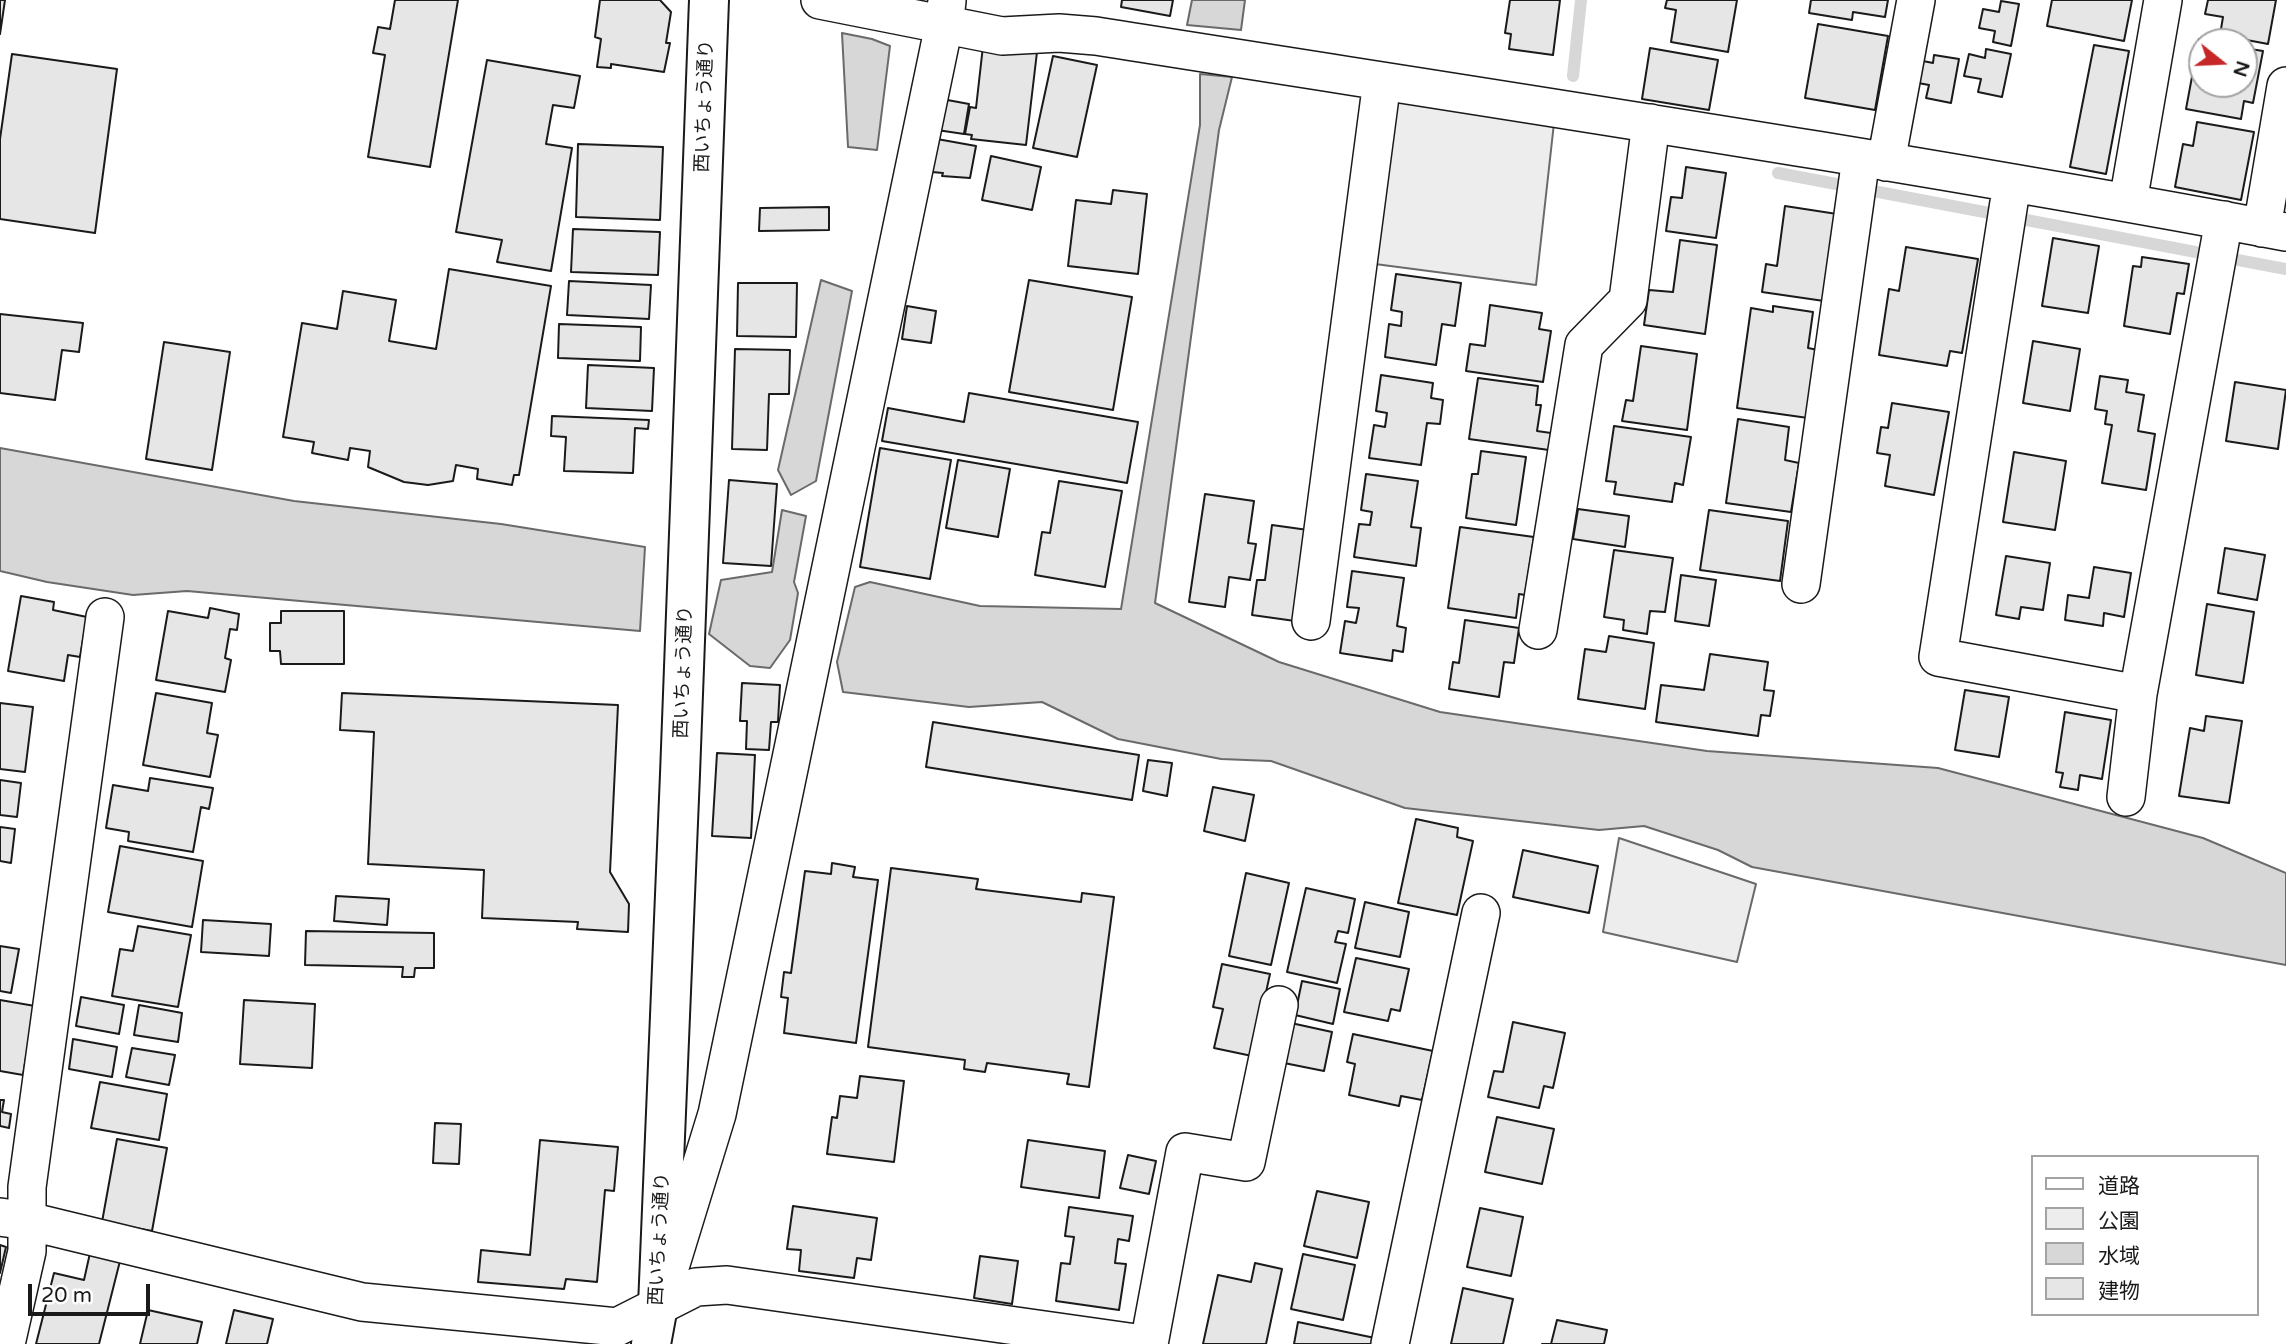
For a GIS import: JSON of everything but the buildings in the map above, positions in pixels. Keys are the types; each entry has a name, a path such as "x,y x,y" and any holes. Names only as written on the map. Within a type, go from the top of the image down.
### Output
{"highway":[{"name":"西いちょう通り","path":"651,1344 658,1306 681,774 709,0"}],"street":[{"path":"820,0 945,12 1002,36 1059,33 1096,36 1651,123 1865,174 2008,204 2128,202 2220,245 2274,230 2286,86"},
{"path":"1801,584 1865,174 1916,0"},
{"path":"2128,202 2163,0"},
{"path":"658,1306 717,1114 945,12"},
{"path":"1311,621 1382,81"},
{"path":"1538,630 1584,345 1628,300 1651,123"},
{"path":"2008,204 1938,657 2138,694"},
{"path":"2126,797 2138,694 2220,245"},
{"path":"5,1344 27,1251 14,1219 27,1187 105,617"},
{"path":"1391,1344 1481,913"},
{"path":"1149,1344 1185,1152 1246,1162 1279,1005"},
{"path":"14,1219 362,1302 617,1327 696,1287 727,1285 1143,1344"}],"green space":[{"path":"1393,99 1554,123 1536,285 1375,264"},
{"path":"1619,838 1756,884 1737,962 1603,932"}],"water":[{"path":"1192,0 1245,0 1241,30 1187,25"},
{"path":"842,33 890,46 877,150 848,147"},
{"path":"1200,74 1232,77 1219,130 1155,603 1279,662 1440,712 1707,751 1938,768 2203,838 2286,873 2286,965 1752,867 1718,850 1644,826 1599,830 1405,808 1271,761 1221,759 1118,739 1042,702 969,707 843,692 837,662 855,587 870,582 980,606 1121,609 1200,125"},
{"path":"821,280 852,291 816,481 791,495 778,470"},
{"path":"0,448 294,501 501,524 645,547 640,631 187,591 133,595 47,582 0,571"},
{"path":"782,510 806,516 794,582 798,593 790,640 770,668 750,666 709,634 721,580 772,572"}],"waterway":[{"path":"1573,76 1581,0"},
{"path":"1778,173 2286,269"}]}
